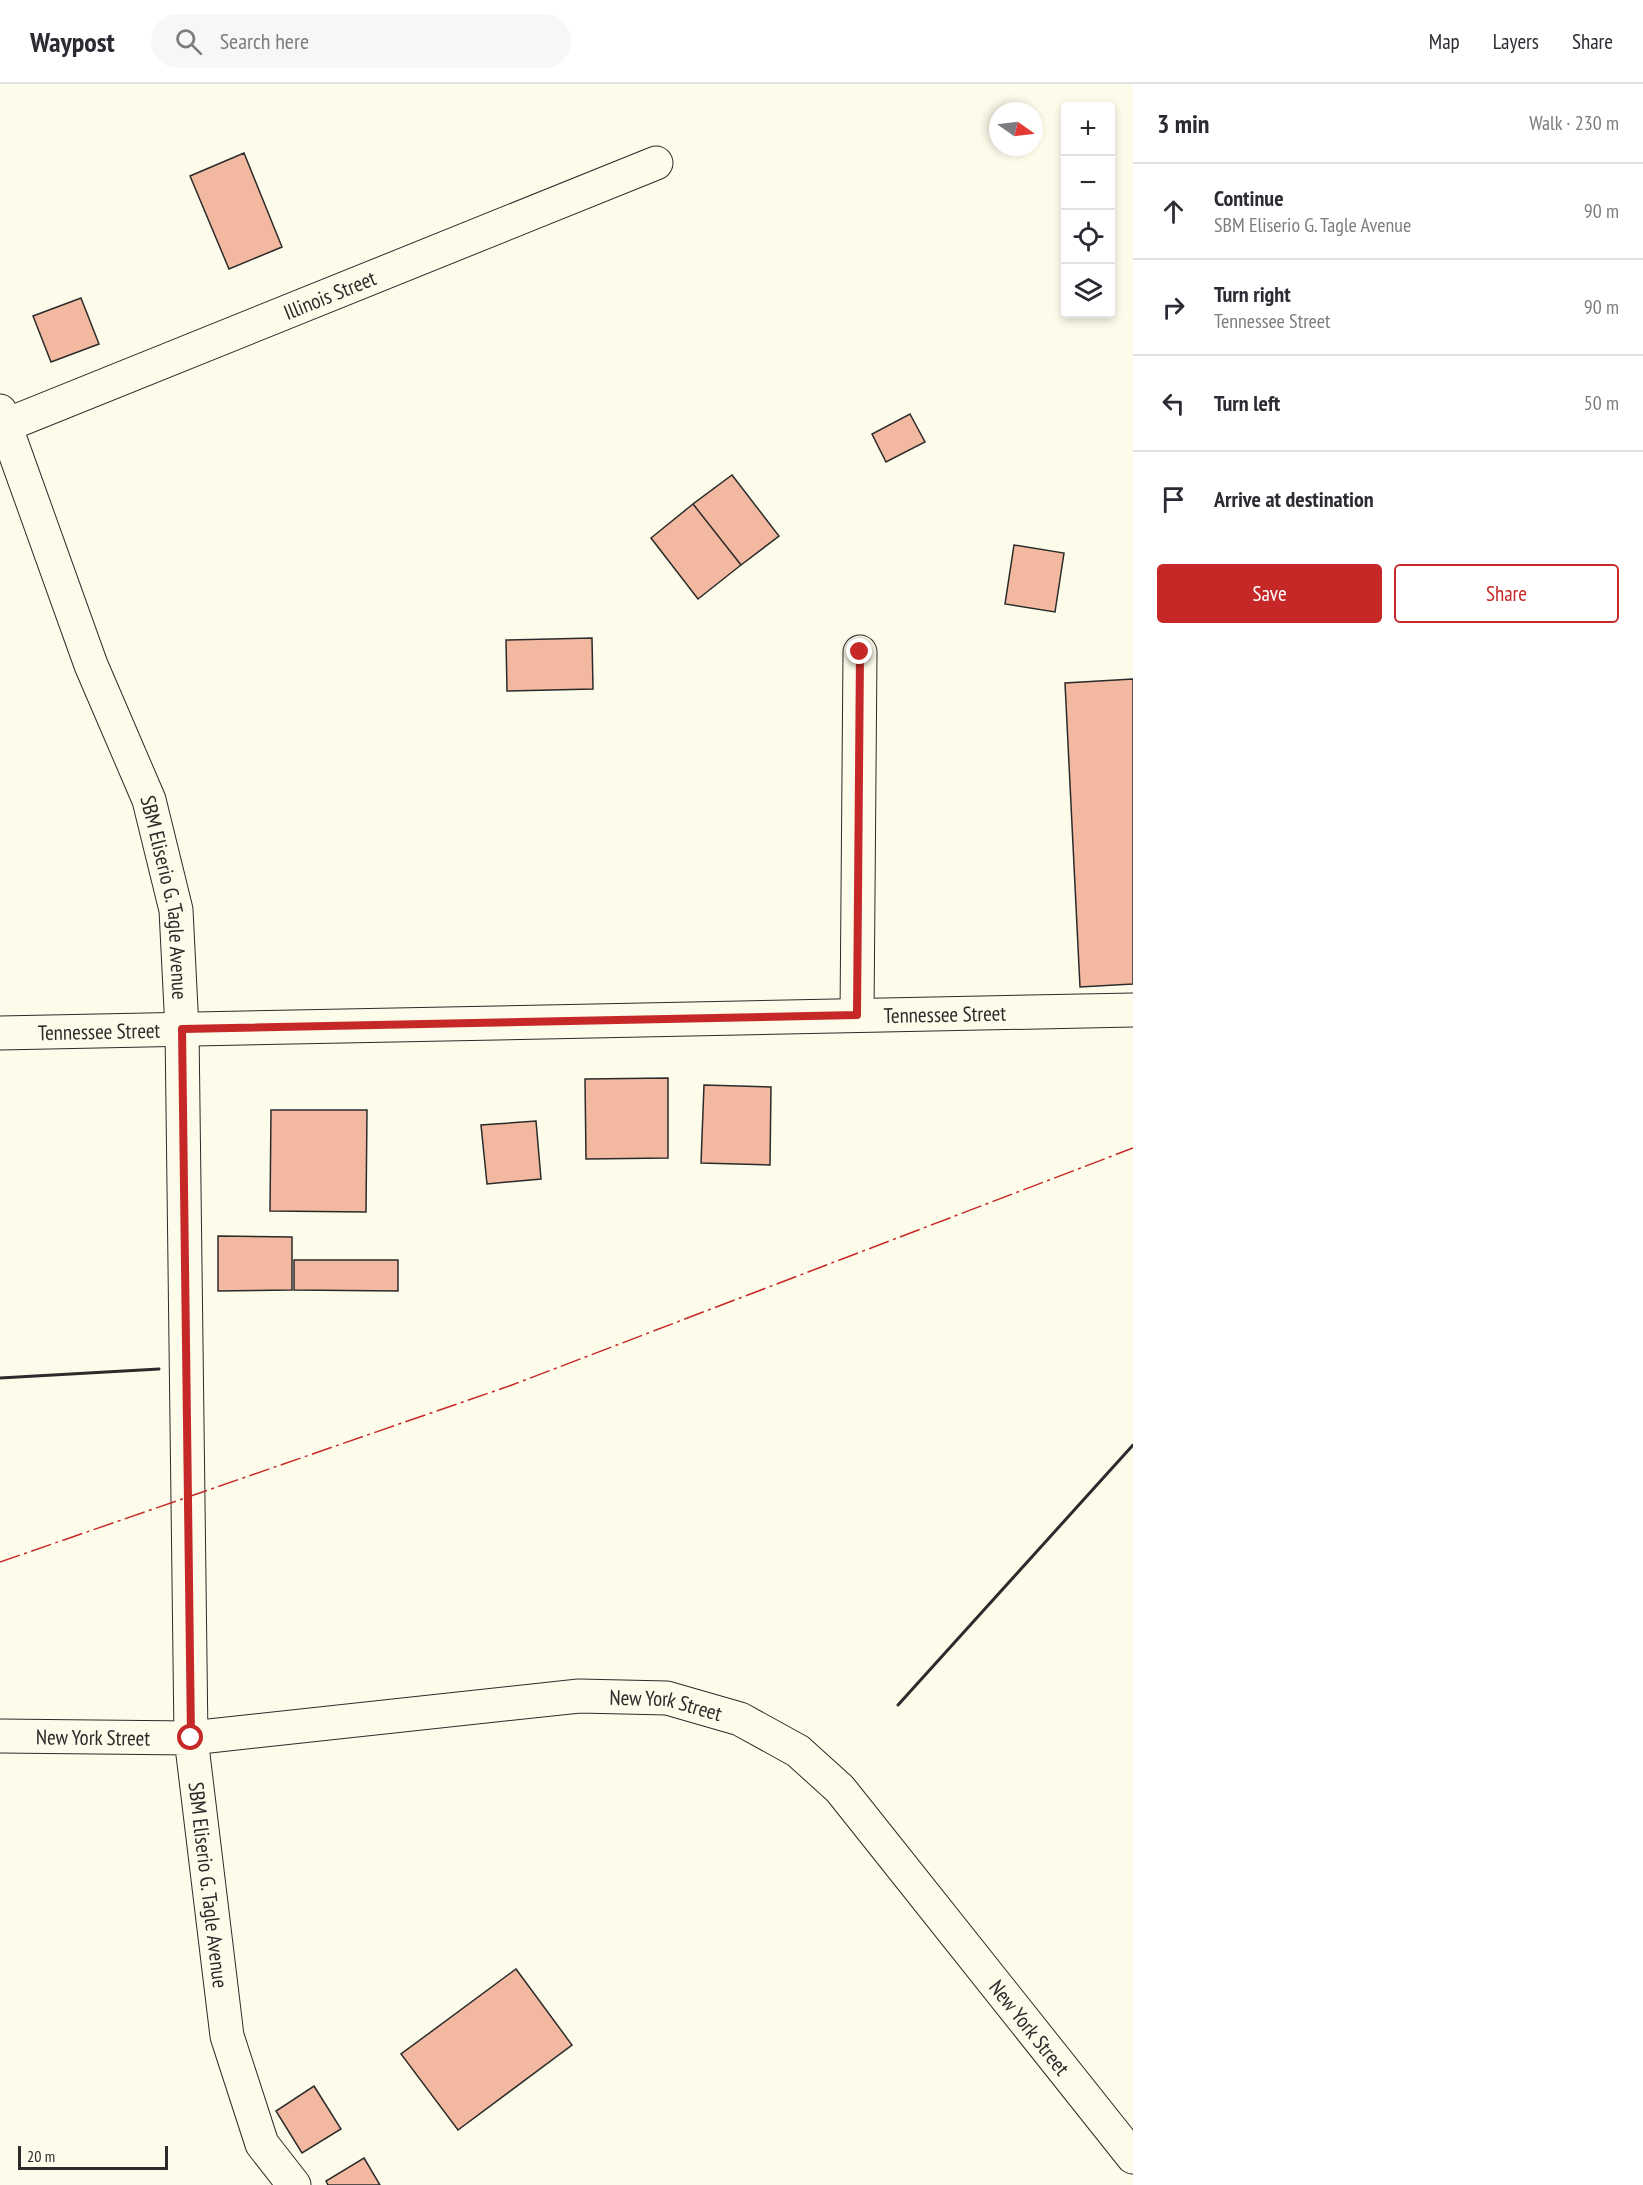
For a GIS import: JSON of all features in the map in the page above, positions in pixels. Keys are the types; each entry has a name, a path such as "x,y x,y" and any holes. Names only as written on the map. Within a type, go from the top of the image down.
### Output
{"street":[{"name":"Illinois Street","path":"2,418 656,163"},
{"name":"SBM Eliserio G. Tagle Avenue","path":"2,418 92,665 149,800 176,910 182,1029 191,1738 227,2036 262,2144 294,2185"},
{"path":"857,1015 860,652"},
{"name":"Tennessee Street","path":"0,1033 1133,1010"},
{"name":"New York Street","path":"0,1736 191,1738 579,1696 667,1698 740,1719 798,1751 840,1789 1133,2157"}],"building":[{"path":"244,153 282,247 229,269 190,176"},
{"path":"81,298 99,344 51,362 33,316"},
{"path":"910,414 925,442 886,462 872,434"},
{"path":"732,475 779,536 741,565 693,504"},
{"path":"693,504 741,565 698,599 651,538"},
{"path":"1014,545 1064,553 1055,612 1005,604"},
{"path":"592,638 593,689 507,691 506,640"},
{"path":"1133,679 1133,984 1080,987 1065,683"},
{"path":"668,1078 668,1158 586,1159 585,1079"},
{"path":"704,1085 771,1087 770,1165 701,1163"},
{"path":"271,1110 367,1110 366,1212 270,1211"},
{"path":"536,1121 541,1179 487,1184 481,1125"},
{"path":"218,1236 292,1237 292,1290 218,1291"},
{"path":"294,1260 398,1260 398,1291 294,1290"},
{"path":"516,1969 572,2045 458,2130 401,2054"},
{"path":"314,2086 341,2129 302,2153 276,2111"},
{"path":"364,2158 380,2185 328,2185 326,2181"}],"wall":[{"path":"0,1378 159,1369"},
{"path":"898,1705 1133,1445"}],"power":[{"path":"0,1562 512,1385 1133,1148"}],"route":[{"path":"191,1738 182,1029 857,1015 860,652"}]}
